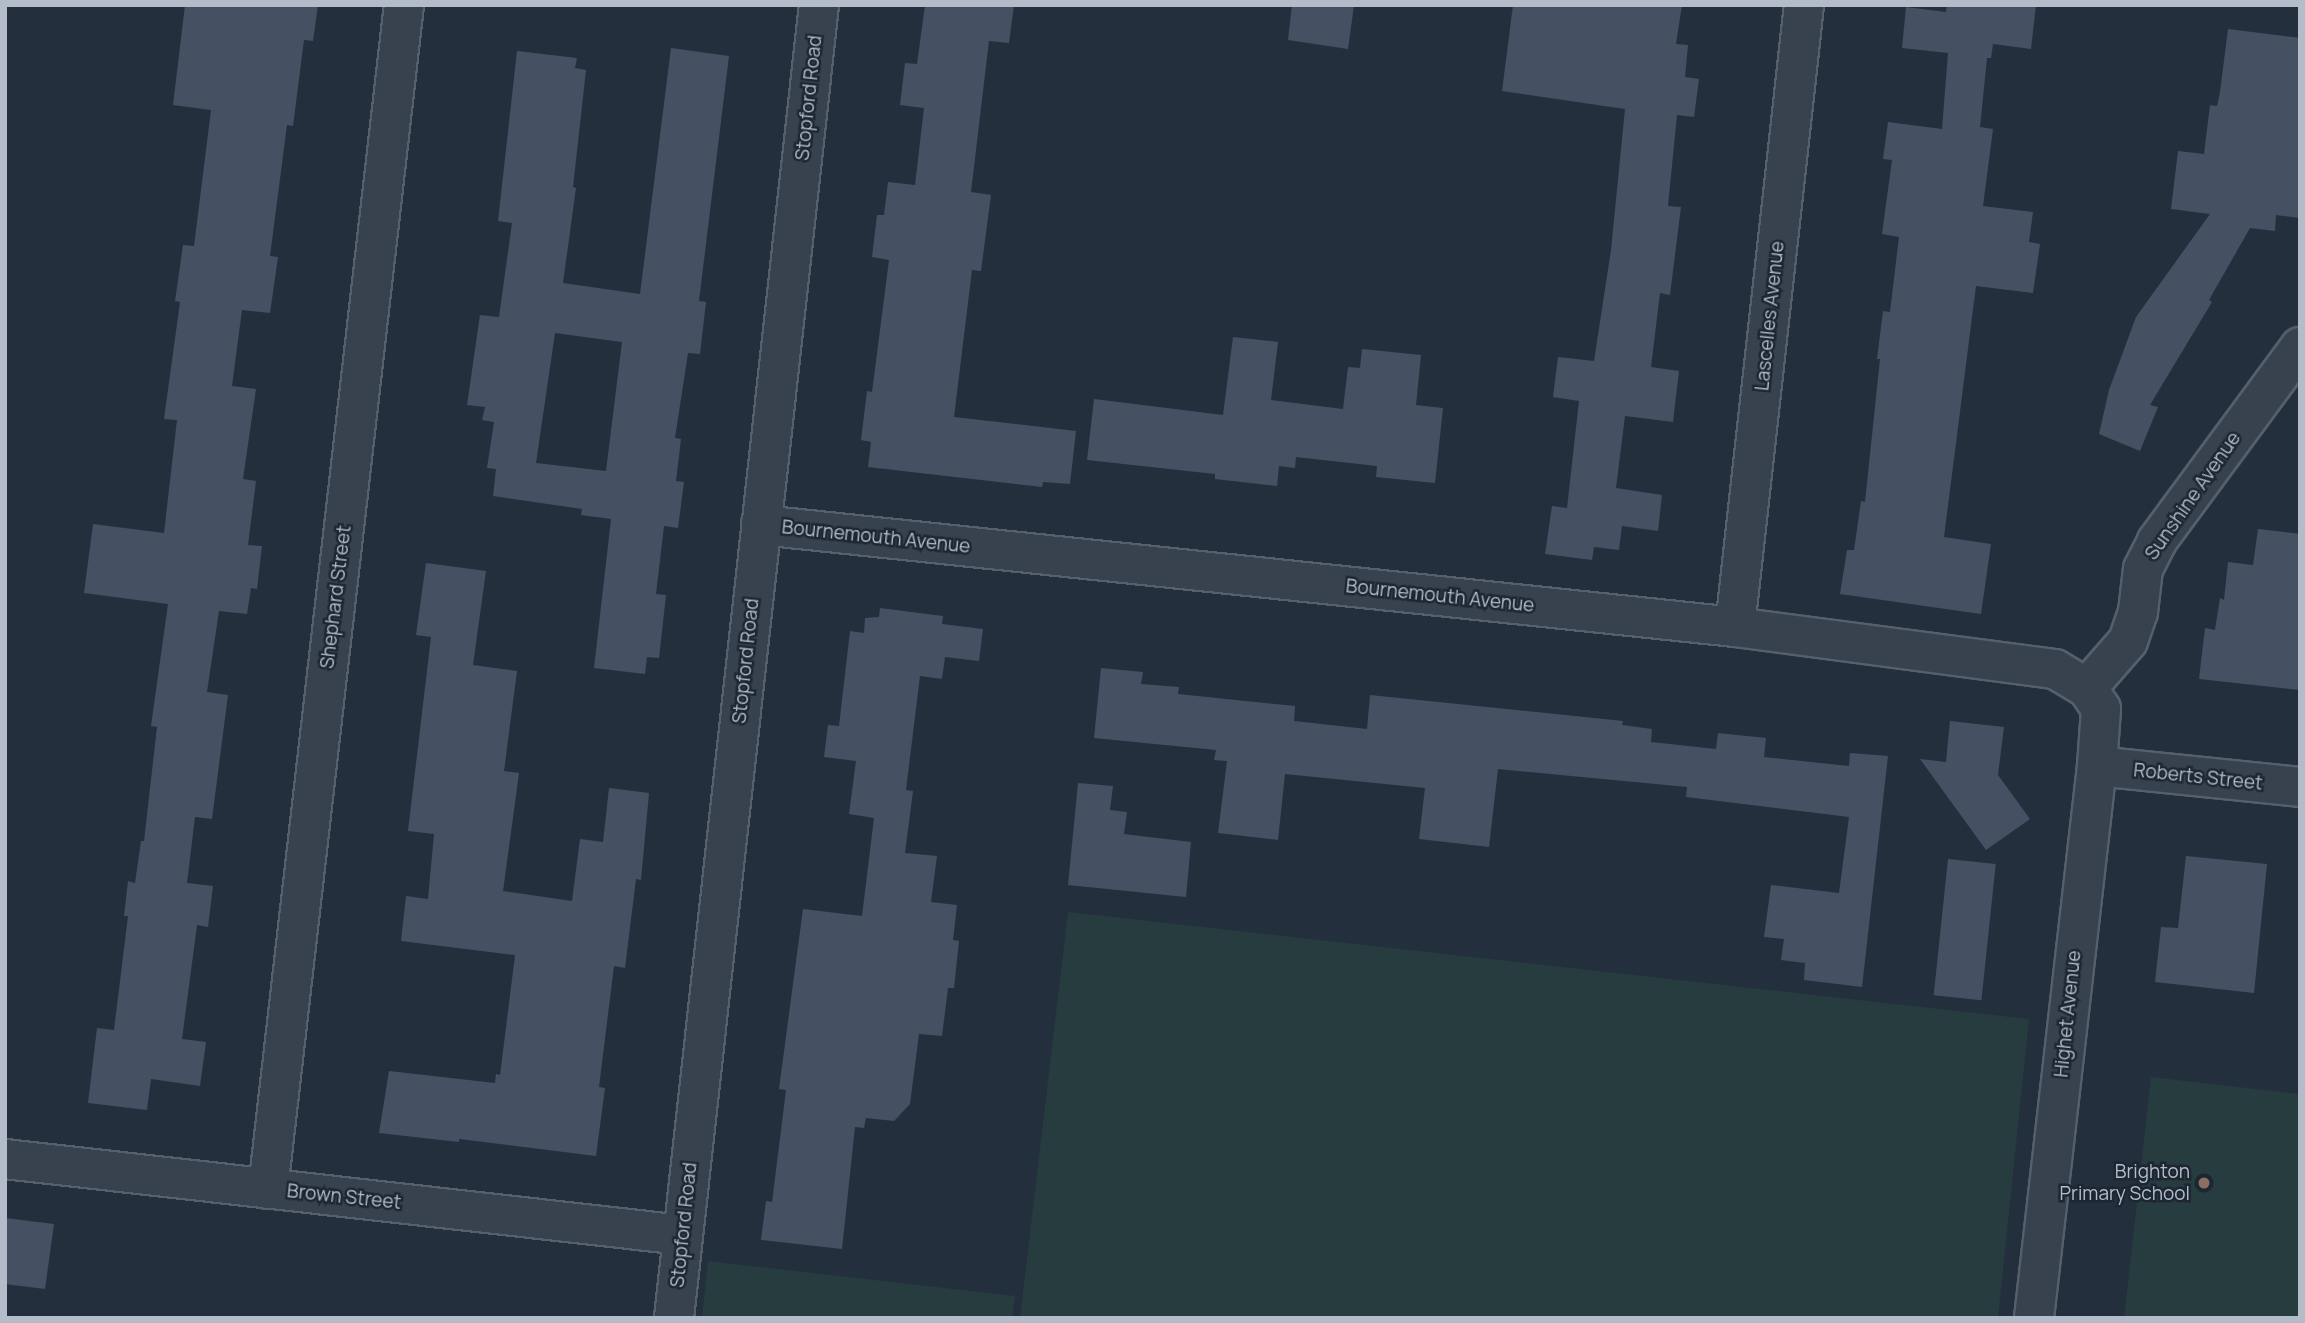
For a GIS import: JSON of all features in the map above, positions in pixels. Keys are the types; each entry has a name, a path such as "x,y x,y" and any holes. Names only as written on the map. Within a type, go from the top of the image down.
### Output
{"street":[{"name":"Shephard Street","path":"268,1189 404,5"},
{"name":"Stopford Road","path":"674,1318 819,5"},
{"name":"Lascelles Avenue","path":"1735,627 1804,5"},
{"name":"Sunshine Avenue","path":"2094,699 2128,642 2138,612 2143,569 2157,541 2300,347"},
{"name":"Bournemouth Avenue","path":"761,525 1735,627 2055,669 2094,699"},
{"name":"Highet Avenue","path":"2034,1318 2096,766 2094,699"},
{"name":"Roberts Street","path":"2096,766 2300,787"},
{"name":"Brown Street","path":"5,1159 683,1236"}],"green space":[{"path":"1068,912 2029,1019 1998,1318 1020,1318"},
{"name":"Brighton Primary School","path":"2151,1077 2300,1094 2300,1318 2124,1318"},
{"path":"708,1261 1015,1296 1012,1318 702,1318"}],"building":[{"path":"185,5 318,5 313,41 304,40 293,126 287,125 270,256 278,257 270,313 242,310 232,386 256,389 243,479 256,481 248,545 262,546 257,589 251,588 247,614 219,611 207,692 228,695 212,819 195,817 187,883 213,886 208,927 197,925 182,1039 206,1042 200,1086 151,1079 147,1110 88,1103 97,1028 114,1030 128,916 124,916 128,881 135,883 141,841 144,841 157,727 151,726 168,604 84,593 93,524 164,533 177,420 164,419 180,302 175,301 183,245 194,246 211,110 173,105"},
{"path":"925,5 1014,5 1009,43 989,41 971,192 991,195 981,271 972,270 954,417 1076,431 1070,484 1043,482 1042,487 868,467 871,442 861,440 867,391 872,392 889,260 872,257 877,215 884,215 888,182 915,185 924,108 900,105 905,63 917,64"},
{"path":"1292,5 1354,5 1348,49 1288,40"},
{"path":"1513,5 1682,5 1676,44 1688,45 1685,77 1699,79 1694,117 1677,115 1668,206 1681,207 1670,295 1660,293 1651,367 1679,371 1673,422 1625,416 1616,488 1662,495 1658,531 1622,526 1619,550 1594,547 1592,560 1545,554 1552,506 1567,508 1579,401 1553,397 1558,357 1594,361 1611,250 1625,109 1502,91"},
{"path":"1947,5 2036,5 2031,49 1993,44 1991,58 1987,58 1980,127 1993,129 1983,206 2033,212 2029,242 2040,244 2033,293 1976,286 1944,537 1991,544 1981,614 1840,594 1847,550 1854,550 1861,501 1865,502 1883,311 1890,312 1899,237 1882,234 1892,160 1883,159 1888,122 1942,129 1948,53 1902,48 1906,7 1946,12"},
{"path":"2228,29 2300,38 2300,218 2276,215 2275,231 2250,228 2209,300 2212,302 2150,405 2158,407 2140,451 2099,434 2109,390 2136,317 2210,214 2171,209 2178,151 2204,154 2210,105 2217,106 2220,92"},
{"path":"671,48 729,56 699,301 706,302 700,354 688,353 675,438 681,439 676,481 684,482 678,528 664,526 656,594 666,595 659,658 647,657 645,674 594,668 611,519 581,515 582,509 493,496 496,469 487,468 494,422 482,420 485,407 467,405 480,315 499,317 512,223 498,221 517,51 577,58 575,68 586,70 573,187 576,188 563,283 640,294","holes":["555,333 622,342 606,471 536,463"]},
{"path":"1233,337 1278,342 1271,400 1343,409 1348,367 1360,368 1362,349 1421,355 1416,405 1443,408 1435,483 1376,477 1377,466 1296,457 1295,468 1279,466 1277,486 1215,479 1215,474 1087,460 1094,399 1223,415"},
{"path":"2258,529 2300,534 2300,690 2199,679 2205,628 2215,630 2220,598 2224,600 2228,562 2253,565"},
{"path":"426,563 486,571 473,665 517,671 504,771 519,773 503,891 572,901 580,839 603,842 609,788 649,793 641,880 636,879 625,968 614,966 599,1087 605,1088 596,1156 459,1139 459,1142 379,1133 389,1071 495,1083 496,1074 500,1075 515,955 401,941 406,896 428,899 434,834 408,831 431,637 416,635"},
{"path":"880,608 943,616 942,624 983,629 979,661 945,657 942,679 920,676 906,790 913,791 905,853 937,856 931,902 957,905 953,940 959,941 954,988 948,988 942,1036 919,1034 910,1104 894,1121 866,1118 864,1128 855,1127 842,1249 761,1240 766,1201 772,1202 786,1090 779,1089 803,909 862,916 874,818 849,814 856,761 824,757 828,725 839,726 850,631 864,633 865,618 879,617"},
{"path":"1101,668 1143,672 1141,684 1179,687 1178,694 1295,706 1294,721 1367,729 1370,695 1623,721 1622,725 1652,729 1651,742 1716,749 1718,733 1766,738 1764,757 1849,766 1850,753 1888,756 1862,987 1804,980 1805,963 1781,960 1784,939 1764,937 1771,885 1839,893 1849,817 1686,797 1687,787 1498,769 1489,847 1419,839 1425,788 1285,774 1278,840 1218,833 1227,761 1214,760 1216,750 1094,738"},
{"path":"1950,721 2004,727 1998,775 2030,819 1986,850 1920,759 1946,762"},
{"path":"1078,783 1113,786 1110,810 1127,812 1124,834 1191,842 1186,897 1068,885"},
{"path":"2186,856 2267,864 2254,993 2155,982 2161,927 2178,928"},
{"path":"1948,859 1996,864 1981,1000 1934,995"},
{"path":"5,1218 54,1224 45,1289 5,1284"}],"place":[{"name":"Brighton Primary School","path":"2204,1183"}]}
